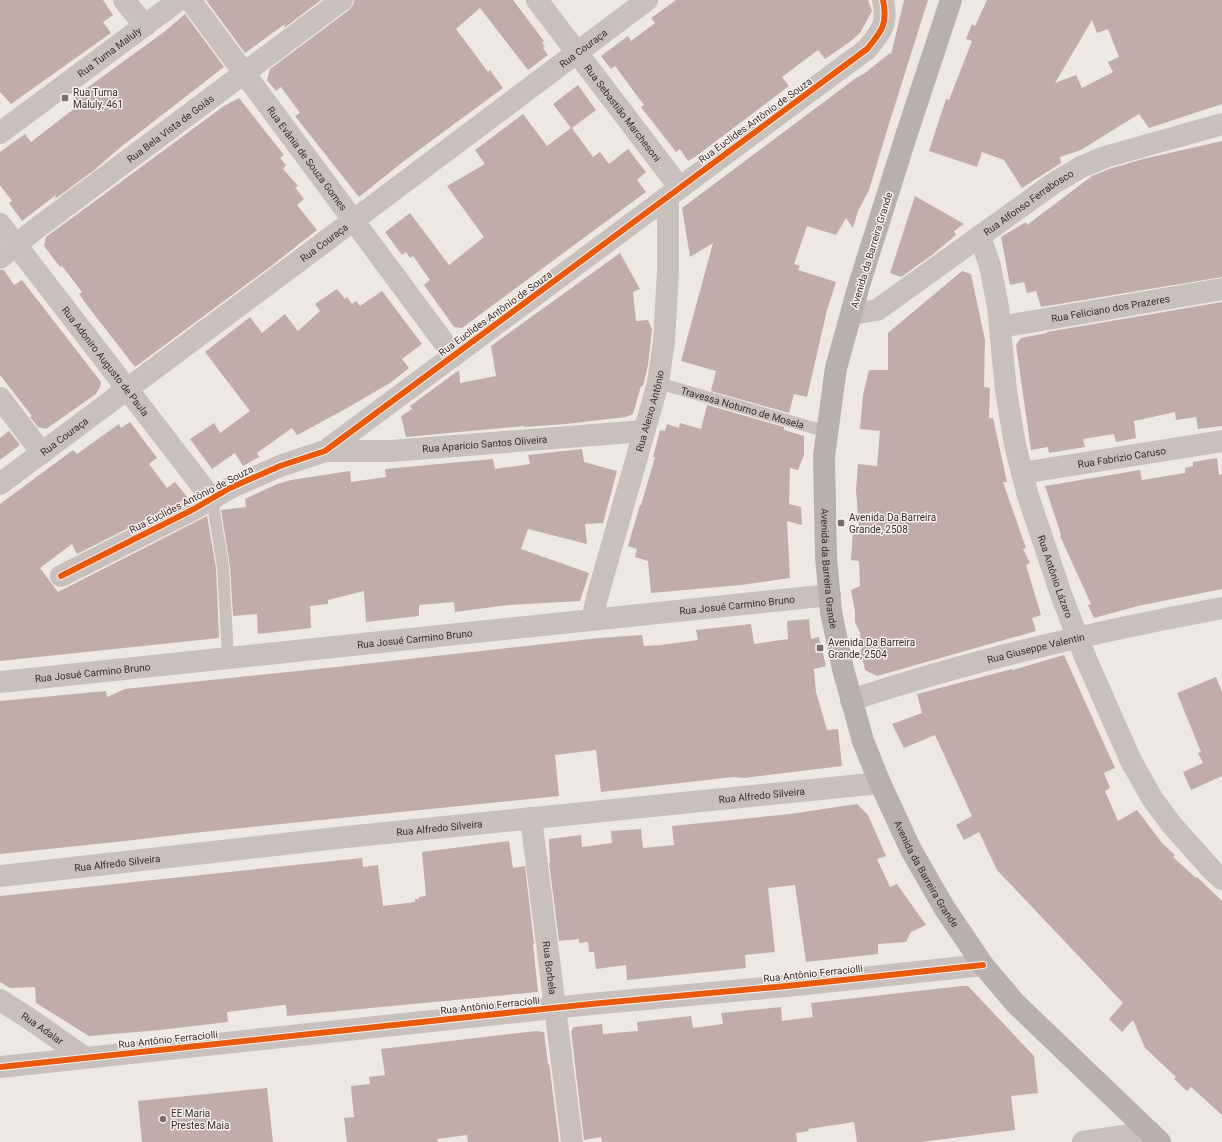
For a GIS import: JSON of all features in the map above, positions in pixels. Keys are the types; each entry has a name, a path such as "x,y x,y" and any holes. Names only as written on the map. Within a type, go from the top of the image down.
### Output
{"main road":[{"name":"Avenida da Barreira Grande","path":"951,0 859,285 836,368 824,456 826,557 831,612 843,669 863,741 880,783 915,856 945,909 983,965 1015,1003 1155,1137"}],"street":[{"path":"124,0 145,26"},
{"name":"Rua Tuma Maluly","path":"4,123 145,26 179,0"},
{"name":"Rua Evânia de Souza Gomes","path":"190,0 454,356"},
{"name":"Rua Bela Vista de Goiás","path":"0,258 342,0"},
{"name":"Rua Sebastião Marchesoni","path":"537,0 577,53 674,192"},
{"name":"Rua Couraça","path":"0,484 354,221 647,0"},
{"name":"Rua Euclides Antônio de Souza","path":"61,576 212,499 230,488 280,466 325,451 867,50 882,31 886,12 883,0"},
{"name":"Rua Alfonso Ferrabosco","path":"852,314 877,310 1054,183 1081,167 1105,157 1222,124"},
{"name":"Rua Aleixo Antônio","path":"592,620 658,383 664,341 674,192"},
{"name":"Rua Adoniro Augusto de Paula","path":"0,224 17,244 212,499"},
{"name":"Rua Antônio Lázaro","path":"980,236 990,266 998,307 1006,391 1015,445 1028,496 1062,598 1131,761 1152,798 1171,824 1211,869 1222,879"},
{"name":"Rua Feliciano dos Prazeres","path":"1000,327 1222,289"},
{"path":"0,398 42,453"},
{"name":"Rua Aparício Santos Oliveira","path":"325,451 391,451 644,431"},
{"name":"Rua Fabrizio Caruso","path":"1022,473 1222,441"},
{"name":"Rua Josué Carmino Bruno","path":"0,682 830,595"},
{"name":"Rua Giuseppe Valentin","path":"852,700 894,686 1026,650 1167,618 1222,608"},
{"name":"Rua Alfredo Silveira","path":"0,876 531,818 880,783"},
{"name":"Rua Borbela","path":"531,818 572,1142"},
{"name":"Rua Antônio Ferraciolli","path":"0,1067 554,1008 787,986 983,965"},
{"name":"Rua Adalar","path":"0,1000 30,1018 84,1057"},
{"path":"1083,1142 1155,1137"}],"lane":[{"name":"Travessa Noturno de Mosela","path":"658,383 828,432"},
{"path":"212,499 223,567 228,658"}],"building":[{"path":"0,0 103,0 113,15 103,22 111,33 11,104 0,92"},
{"path":"206,0 321,0 284,28 285,24 245,53"},
{"path":"354,0 513,0 544,41 542,43 545,46 543,48 548,55 528,70 480,8 456,29 488,72 490,70 503,88 404,161 359,197 295,116 300,113 281,87 276,91 267,80 270,69 349,10 353,5"},
{"path":"676,0 868,0 872,11 860,33 851,41 825,59 818,50 782,77 789,86 688,161 680,149 676,152 641,107 644,105 615,66 611,69 601,56 628,36 631,41 655,23 651,18"},
{"path":"904,0 928,0 869,190 858,211 853,228 846,218 836,235 807,226 794,264 800,266 798,270 836,282 827,310 807,397 794,394 789,413 711,391 716,371 681,361 713,243 690,257 682,208 856,78 865,73 890,53 891,54"},
{"path":"987,0 1222,0 1222,104 1149,128 1139,114 1081,150 1060,157 1061,163 1022,188 1004,160 982,152 977,167 929,151 946,99 949,100 972,41 966,39 972,24 975,26","holes":["1092,20 1097,33 1108,29 1119,57 1108,62 1113,72 1082,88 1076,75 1055,83"]},
{"path":"185,14 224,67 122,146 93,171 55,199 56,195 22,221 9,203 12,201 0,185 0,152 25,134 31,142 79,105 73,98 164,32"},
{"path":"578,85 596,110 572,128 593,157 600,152 609,164 628,149 646,172 637,180 646,192 462,328 454,327 424,285 430,280 413,256 410,258 406,252 402,255 385,232 410,213 449,265 484,237 447,186 485,164 475,150 523,114 547,146 571,128 553,104"},
{"path":"239,98 284,155 280,158 286,165 283,169 298,186 295,187 304,199 297,205 317,230 270,267 135,367 86,304 79,294 82,292 44,246 46,237 224,106"},
{"path":"1222,141 1222,277 1041,307 1036,291 1027,293 1024,282 1010,285 1001,237 1026,222 1027,225 1092,176 1109,169 1143,159"},
{"path":"915,196 964,224 954,231 956,235 932,255 901,277 890,273"},
{"path":"620,253 640,289 633,292 636,321 648,320 652,329 648,365 643,386 641,386 633,414 626,417 566,424 524,426 406,437 401,416 412,409 410,406 459,370 460,383 496,376 491,346"},
{"path":"0,270 4,270 14,285 22,280 101,382 96,394 46,429 38,427 30,417 32,416 0,375"},
{"path":"962,271 971,274 985,340 984,387 990,388 989,418 993,418 1007,482 1003,482 1026,548 1023,549 1030,563 1026,565 1041,615 1032,618 1036,631 877,676 865,670 860,650 862,649 860,633 855,622 855,611 851,590 860,586 859,561 851,560 853,530 859,530 856,490 858,464 877,466 880,431 860,429 863,395 869,370 888,370 888,333"},
{"path":"337,289 345,299 347,297 352,304 356,301 360,306 382,291 422,344 402,359 409,368 390,383 303,432 297,435 292,428 257,453 259,457 243,466 235,453 212,469 190,439 214,423 220,433 250,411 205,352 250,317 262,333 285,314 298,331 320,311 315,304"},
{"path":"1222,302 1222,426 1198,429 1196,417 1176,420 1175,412 1134,421 1136,438 1116,442 1114,434 1083,439 1085,447 1049,453 1048,447 1031,450 1016,345 1021,338 1047,332"},
{"path":"707,405 784,427 784,430 804,436 804,455 798,470 790,468 789,504 801,507 802,525 787,521 790,578 741,585 651,593 648,561 635,557 637,549 628,546 655,457 653,457 660,430 665,431 667,424 679,428 680,423 701,429"},
{"path":"130,422 157,458 149,464 167,488 175,482 188,498 77,554 72,544 40,568 58,592 207,516 216,568 219,638 0,661 0,504 73,450 77,454 119,424 121,428"},
{"path":"9,431 20,445 0,460 0,438"},
{"path":"582,449 584,462 617,471 603,523 585,524 587,544 528,529 521,549 589,573 580,601 508,605 455,612 454,602 419,605 419,616 366,622 364,591 328,600 328,604 310,606 311,628 258,634 257,614 233,616 230,567 221,510 246,507 245,499 277,484 291,480 350,471 351,482 386,477 385,469 493,459 495,469 530,464 528,455"},
{"path":"1217,458 1219,475 1222,474 1222,589 1138,606 1094,618 1088,605 1091,604 1060,536 1061,535 1045,486 1140,470 1142,480 1185,473 1185,468 1193,466 1193,462"},
{"path":"809,619 811,639 819,637 826,666 814,669 816,692 827,730 838,729 842,766 744,778 733,777 601,792 596,750 555,755 559,796 0,854 0,701 106,691 107,697 125,689 599,638 642,635 644,646 661,645 698,640 696,630 751,624 754,644 788,639 787,621"},
{"path":"1064,655 1115,768 1104,773 1110,788 1105,791 1118,821 1137,810 1162,843 1175,855 1173,857 1222,901 1222,1115 1191,1087 1187,1091 1174,1079 1176,1077 1145,1048 1133,1020 1122,1032 1109,1019 1123,1003 997,870 979,832 964,840 956,825 972,816 935,735 904,748 892,724 922,713 917,694 1012,669 1013,670"},
{"path":"1216,677 1222,692 1222,776 1191,790 1183,772 1203,763 1198,753 1201,752 1177,693"},
{"path":"857,804 868,815 886,856 877,859 890,887 897,884 926,925 911,932 906,942 878,944 878,954 806,962 795,885 768,888 775,952 745,955 746,968 627,980 626,965 596,969 594,952 589,952 588,942 579,943 579,939 559,941 549,863 549,839 581,835 582,847 612,843 611,831 641,829 643,848 674,845 672,826 790,814"},
{"path":"509,841 513,868 525,866 538,992 287,1016 286,1005 283,1005 227,1012 228,1022 89,1036 36,1003 35,987 10,988 0,982 0,896 362,858 363,867 378,865 383,906 415,902 415,899 426,896 422,852"},
{"path":"968,986 1034,1056 1038,1093 1011,1096 1015,1130 921,1142 857,1142 854,1122 808,1129 809,1131 796,1133 797,1142 602,1142 601,1137 584,1140 571,1031 574,1027 602,1024 603,1034 638,1031 637,1022 691,1016 693,1028 723,1024 721,1013 781,1007 782,1021 813,1017 811,1003"},
{"path":"536,1031 544,1032 559,1142 468,1142 467,1135 437,1139 438,1142 347,1142 344,1118 354,1117 351,1086 370,1084 369,1077 385,1075 381,1049"},
{"path":"267,1088 273,1142 142,1142 138,1101"}],"cycle path":[{"path":"61,576 192,510 230,488 280,466 325,451 867,49 877,37 884,21 885,15 883,0"},
{"path":"0,1067 591,1004 787,986 983,965"}],"place":[{"name":"Rua Tuma Maluly, 461","path":"65,98"},
{"name":"Avenida Da Barreira Grande, 2508","path":"841,523"},
{"name":"Avenida Da Barreira Grande, 2504","path":"820,648"},
{"name":"EE Maria Prestes Maia","path":"163,1119"}]}
